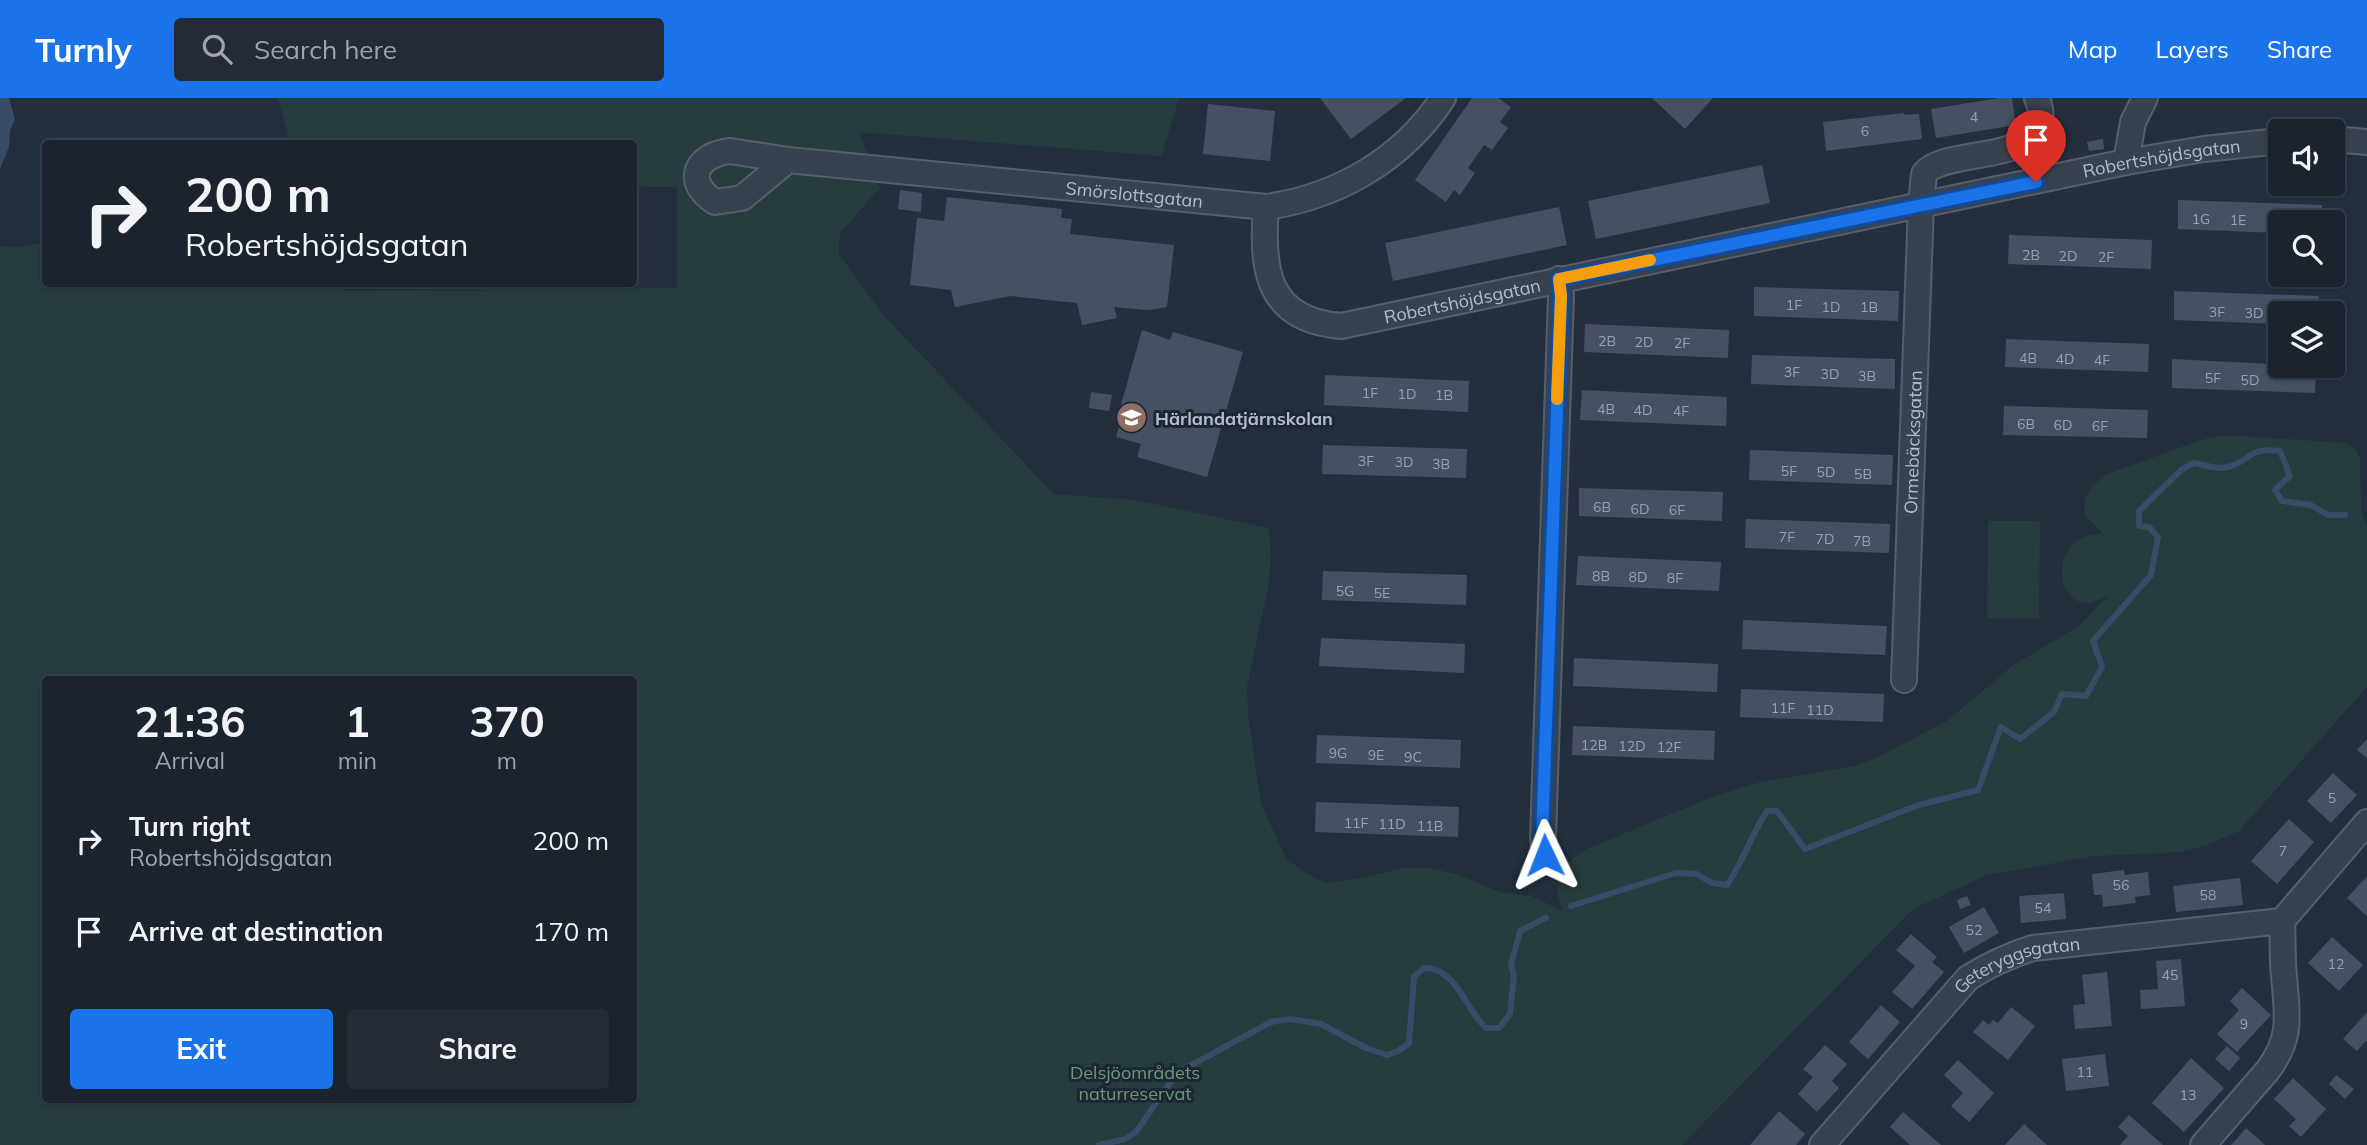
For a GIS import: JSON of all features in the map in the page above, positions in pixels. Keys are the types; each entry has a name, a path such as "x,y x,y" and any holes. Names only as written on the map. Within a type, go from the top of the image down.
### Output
{"street":[{"name":"Smörslottsgatan","path":"788,160 1266,207 1297,203 1370,170 1392,156 1443,98"},
{"name":"Ormebäcksgatan","path":"1904,680 1924,174 1934,165 2018,146 2035,133 2040,110 2037,98"},
{"path":"2126,162 2133,122 2145,98"},
{"path":"2345,140 2367,142"},
{"name":"Robertshöjdsgatan","path":"1266,207 1265,258 1273,290 1294,312 1310,321 1341,326 2126,162 2204,149 2268,142"},
{"path":"1545,855 1542,838 1559,279"},
{"path":"2203,1145 2268,1070 2277,1058 2284,1040 2288,1021 2283,973 2282,921 2367,822"},
{"name":"Geteryggsgatan","path":"1822,1145 1968,978 1986,967 2015,953 2033,948 2282,921"}],"green space":[{"name":"Delsjöområdets naturreservat","path":"278,98 1179,98 1162,156 859,132 880,188 841,232 838,253 885,317 1054,494 1134,500 1269,528 1271,558 1268,588 1247,686 1248,713 1261,804 1286,858 1305,873 1325,883 1405,868 1430,868 1459,875 1500,892 1531,896 1563,911 1557,890 1560,874 1570,860 1589,848 1715,796 1757,783 1854,766 1874,759 1947,721 2012,666 2079,626 2108,596 2088,603 2076,601 2063,582 2065,555 2073,544 2085,536 2103,534 2084,514 2085,499 2091,487 2105,475 2219,436 2345,443 2355,448 2360,458 2361,510 2367,526 2367,687 2239,831 2207,845 2180,852 2095,856 1987,875 1913,909 1682,1145 0,1145 0,246 19,247 42,243 42,287 332,287 346,290 677,288 677,187 637,187 637,140 293,140 289,137"},
{"path":"1988,521 2040,521 2039,619 1987,618"}],"water":[{"path":"0,98 9,98 15,119 10,130 9,147 0,169"}],"building":[{"path":"1320,98 1406,98 1351,139"},
{"path":"1472,98 1498,98 1511,107 1500,122 1508,128 1492,150 1484,145 1468,168 1475,173 1460,195 1454,190 1446,202 1415,180"},
{"path":"1652,98 1713,98 1685,129"},
{"path":"2012,98 2016,125 1936,138 1931,109"},
{"path":"1208,104 1275,111 1270,161 1203,154"},
{"path":"1904,113 1919,114 1922,139 1826,151 1823,122"},
{"path":"2103,139 2104,149 2089,151 2087,142"},
{"path":"1762,165 1770,203 1596,239 1588,201"},
{"path":"900,190 922,193 921,212 898,209"},
{"path":"947,197 1062,209 1061,218 1072,219 1070,234 1174,245 1167,307 1149,310 1114,307 1117,318 1082,325 1077,303 1010,296 955,307 951,290 910,285 917,218 944,221"},
{"path":"2178,200 2322,205 2322,210 2268,210 2268,233 2178,229"},
{"path":"1559,207 1567,245 1393,281 1385,243"},
{"path":"2009,235 2152,240 2151,269 2008,264"},
{"path":"1754,287 1899,291 1898,321 1754,316"},
{"path":"2174,291 2319,296 2319,301 2268,301 2268,324 2174,320"},
{"path":"1585,324 1729,330 1728,358 1584,352"},
{"path":"1142,330 1170,340 1173,332 1243,352 1207,477 1137,457 1141,444 1116,437 1124,409 1120,408"},
{"path":"2006,339 2149,344 2148,372 2005,367"},
{"path":"1752,355 1895,359 1895,389 1751,384"},
{"path":"2172,359 2268,364 2268,378 2316,378 2315,393 2172,388"},
{"path":"1325,375 1469,381 1468,412 1324,405"},
{"path":"1582,390 1727,397 1726,426 1580,420"},
{"path":"1091,392 1112,395 1109,411 1089,408"},
{"path":"2004,406 2148,410 2147,438 2003,435"},
{"path":"1323,445 1467,449 1466,478 1322,474"},
{"path":"1750,450 1893,455 1892,485 1749,480"},
{"path":"1579,488 1723,492 1722,521 1579,516"},
{"path":"1746,519 1890,524 1889,553 1745,548"},
{"path":"1578,556 1721,562 1719,591 1576,585"},
{"path":"1323,571 1467,575 1466,605 1322,600"},
{"path":"1743,620 1887,626 1885,655 1742,649"},
{"path":"1321,638 1465,644 1464,673 1319,666"},
{"path":"1574,658 1718,664 1717,692 1573,686"},
{"path":"1741,689 1884,694 1883,722 1740,717"},
{"path":"1573,726 1715,731 1714,760 1572,755"},
{"path":"1317,735 1461,740 1460,768 1316,763"},
{"path":"2367,739 2367,758 2357,750"},
{"path":"2333,773 2357,795 2331,823 2307,801"},
{"path":"1316,802 1459,807 1458,837 1315,832"},
{"path":"2289,819 2314,842 2277,884 2251,861"},
{"path":"2124,870 2125,875 2148,872 2150,895 2135,897 2136,903 2103,907 2102,895 2094,895 2092,874"},
{"path":"2367,876 2367,916 2347,898"},
{"path":"2240,878 2243,905 2176,912 2173,886"},
{"path":"2064,893 2066,919 2021,923 2019,896"},
{"path":"1967,896 1971,905 1960,909 1957,900"},
{"path":"1984,907 1999,933 1964,953 1949,927"},
{"path":"1911,934 1937,957 1932,962 1944,972 1912,1009 1892,992 1915,966 1896,950"},
{"path":"2332,937 2363,965 2339,991 2308,963"},
{"path":"2181,959 2185,1006 2141,1009 2140,990 2158,989 2156,961"},
{"path":"2107,972 2112,1026 2075,1029 2073,1005 2085,1004 2082,975"},
{"path":"2242,988 2271,1015 2237,1052 2217,1034 2239,1010 2230,1001"},
{"path":"1881,1005 1900,1022 1868,1059 1849,1042"},
{"path":"2011,1007 2035,1026 2008,1060 1973,1032 1983,1020 1989,1025 1993,1020 1998,1023"},
{"path":"2367,1012 2367,1042 2357,1051 2343,1039"},
{"path":"1825,1045 1847,1064 1832,1081 1839,1088 1817,1112 1798,1094 1813,1077 1803,1069"},
{"path":"2227,1046 2240,1058 2229,1071 2215,1059"},
{"path":"2105,1054 2109,1086 2066,1091 2062,1059"},
{"path":"2191,1058 2224,1088 2184,1132 2152,1103"},
{"path":"1958,1060 1994,1093 1969,1122 1951,1106 1963,1093 1944,1075"},
{"path":"2336,1075 2354,1089 2345,1099 2329,1084"},
{"path":"2293,1078 2326,1109 2301,1137 2289,1126 2296,1119 2274,1099"},
{"path":"1779,1111 1805,1134 1796,1145 1750,1145"},
{"path":"1903,1112 1941,1145 1910,1145 1890,1127"},
{"path":"2129,1115 2163,1145 2120,1145 2128,1136 2118,1127"},
{"path":"2024,1124 2047,1145 2005,1145"},
{"path":"2246,1128 2265,1145 2231,1145"}],"waterway":[{"path":"1571,906 1676,873 1697,874 1712,883 1727,885 1767,811 1777,811 1805,849 1919,805 1978,790 2001,727 2020,739 2054,712 2062,694 2086,696 2102,667 2093,641 2151,575 2158,537 2149,527 2139,526 2139,511 2181,470 2194,463 2224,468 2261,451 2280,451 2290,476 2275,490 2282,501 2311,505 2328,515 2345,515"},
{"path":"1099,1145 1125,1139 1136,1132 1177,1073 1271,1022 1290,1019 1321,1024 1366,1048 1387,1055 1398,1051 1409,1043 1414,977 1424,968 1445,975 1486,1028 1499,1028 1510,1014 1514,976 1511,965 1520,931 1546,918"}],"slow traffic":[{"path":"1557,399 1561,296 1559,279 1650,260"}],"place":[{"name":"Härlandatjärnskolan","path":"1132,418"}],"route":[{"path":"1545,855 1542,838 1561,296 1559,279 2036,182"}]}
